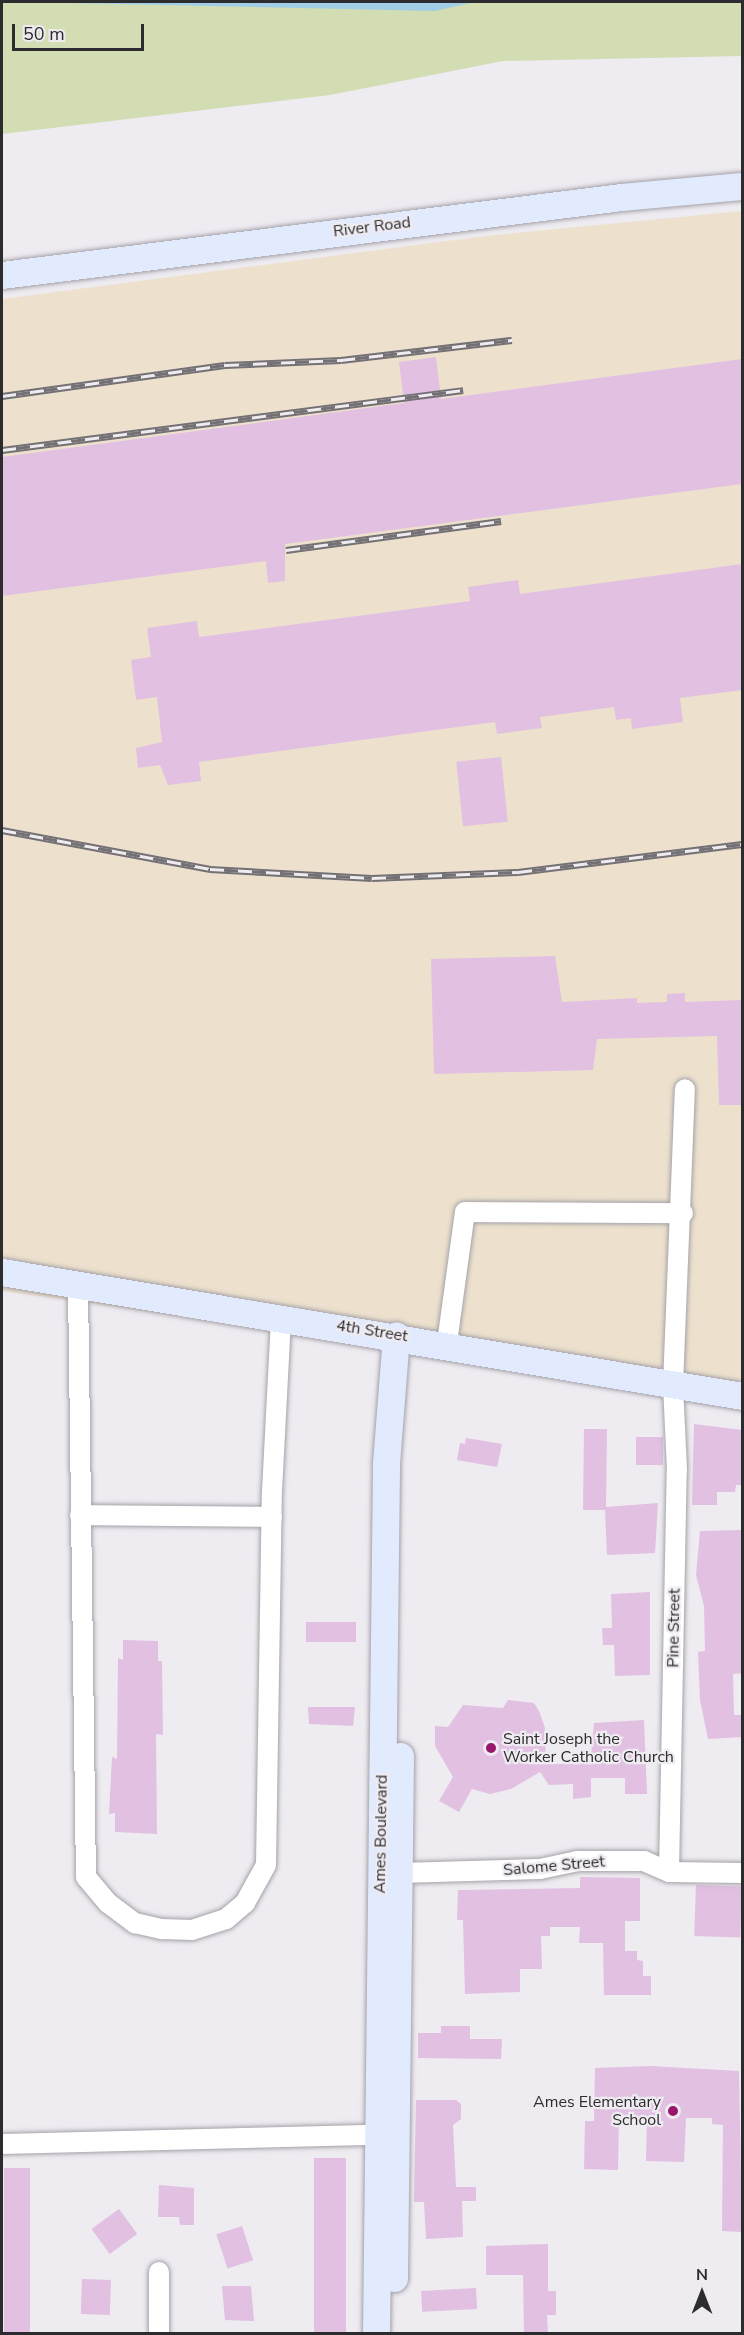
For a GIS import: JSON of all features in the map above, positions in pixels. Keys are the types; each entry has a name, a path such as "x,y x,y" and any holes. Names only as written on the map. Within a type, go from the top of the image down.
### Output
{"street":[{"name":"River Road","path":"2,276 621,196 742,186"},
{"name":"Pine Street","path":"669,1872 677,1470 674,1385 683,1213 685,1089"},
{"path":"447,1343 465,1212 683,1213"},
{"name":"4th Street","path":"2,1272 447,1343 742,1396"},
{"path":"78,1285 86,1877 108,1903 135,1923 192,1930 226,1919 245,1903 266,1865 272,1517 281,1317"},
{"name":"Ames Boulevard","path":"394,2334 405,1336"},
{"name":"Ames Boulevard","path":"376,2334 376,2135 386,1463 405,1336"},
{"path":"80,1515 272,1517"},
{"name":"Salome Street","path":"400,1873 540,1869 578,1861 644,1861 669,1872 742,1873"},
{"path":"2,2144 376,2135"},
{"path":"159,2272 159,2334"}],"shaded area":[{"path":"742,211 742,1404 431,1350 2,1291 2,299 485,236"}],"green space":[{"path":"2,2 742,2 742,56 503,61 330,95 2,134"}],"water":[{"path":"22,2 474,2 435,11"}],"building":[{"path":"436,357 441,399 742,359 742,484 285,544 285,581 268,583 266,561 2,596 2,457 404,403 399,362"},
{"path":"742,564 742,690 680,698 683,722 632,729 631,718 616,720 614,707 540,717 542,728 497,734 495,722 199,762 201,781 168,785 160,765 138,768 136,748 162,742 157,697 136,700 131,660 151,657 147,628 197,621 199,637 470,601 468,587 518,580 520,594"},
{"path":"501,757 508,822 463,826 456,762"},
{"path":"555,956 562,1002 637,998 637,1003 667,1002 667,994 685,993 685,1002 742,1000 742,1105 719,1105 717,1036 597,1039 593,1070 434,1074 431,959"},
{"path":"694,1424 742,1430 742,1485 736,1485 735,1492 717,1492 717,1505 692,1505"},
{"path":"584,1429 607,1429 606,1507 658,1503 655,1553 607,1555 605,1510 583,1510"},
{"path":"636,1437 663,1437 663,1465 636,1465"},
{"path":"466,1438 502,1444 497,1467 457,1460 460,1443 465,1444"},
{"path":"742,1530 742,1673 733,1674 734,1715 742,1715 742,1737 708,1739 700,1700 698,1652 705,1651 704,1606 696,1575 700,1531"},
{"path":"650,1592 650,1675 615,1676 614,1645 603,1645 602,1628 612,1628 611,1594"},
{"path":"306,1622 356,1622 356,1642 306,1642"},
{"path":"123,1640 158,1641 158,1661 162,1661 163,1735 156,1734 157,1834 115,1832 115,1813 109,1814 112,1757 117,1759 118,1658 123,1660"},
{"path":"508,1700 534,1703 539,1711 545,1728 546,1764 573,1764 573,1756 591,1755 594,1723 644,1720 647,1794 625,1794 625,1778 591,1778 591,1797 573,1799 573,1784 549,1785 540,1772 511,1789 490,1794 472,1789 459,1812 439,1801 453,1777 435,1746 435,1726 448,1727 463,1705 503,1708"},
{"path":"308,1707 355,1707 353,1726 309,1724"},
{"path":"580,1877 640,1878 640,1921 625,1921 625,1951 637,1951 637,1960 643,1961 643,1976 651,1976 651,1995 604,1995 603,1943 579,1943 580,1927 550,1927 550,1936 541,1936 542,1969 520,1969 520,1992 465,1994 463,1920 457,1920 458,1890 580,1888"},
{"path":"696,1885 742,1887 740,1938 694,1936"},
{"path":"441,2026 470,2026 470,2039 502,2039 501,2059 418,2058 418,2033 441,2033"},
{"path":"650,2066 739,2071 742,2232 722,2231 723,2125 712,2124 712,2118 686,2118 684,2162 646,2161 647,2117 619,2117 618,2170 584,2169 585,2121 594,2121 595,2068"},
{"path":"416,2100 456,2100 461,2104 461,2119 453,2125 456,2187 476,2187 476,2201 462,2201 463,2237 426,2239 424,2202 414,2202"},
{"path":"314,2158 346,2158 346,2334 314,2334"},
{"path":"4,2168 30,2168 30,2334 4,2334"},
{"path":"159,2185 194,2188 194,2225 180,2225 179,2217 158,2217"},
{"path":"119,2209 137,2234 110,2254 91,2229"},
{"path":"242,2226 253,2260 227,2269 216,2234"},
{"path":"548,2244 548,2291 556,2291 556,2315 547,2315 548,2334 524,2334 523,2275 486,2275 486,2246"},
{"path":"82,2279 111,2280 110,2315 81,2314"},
{"path":"222,2286 251,2286 254,2321 225,2320"},
{"path":"476,2288 477,2309 422,2312 421,2291"}],"railway":[{"path":"2,396 225,365 341,360 512,340"},
{"path":"2,450 463,390"},
{"path":"286,550 501,521"},
{"path":"2,830 210,869 372,878 518,872 742,844"}],"place":[{"name":"Saint Joseph the Worker Catholic Church","path":"491,1748"},
{"name":"Ames Elementary School","path":"673,2111"}]}
